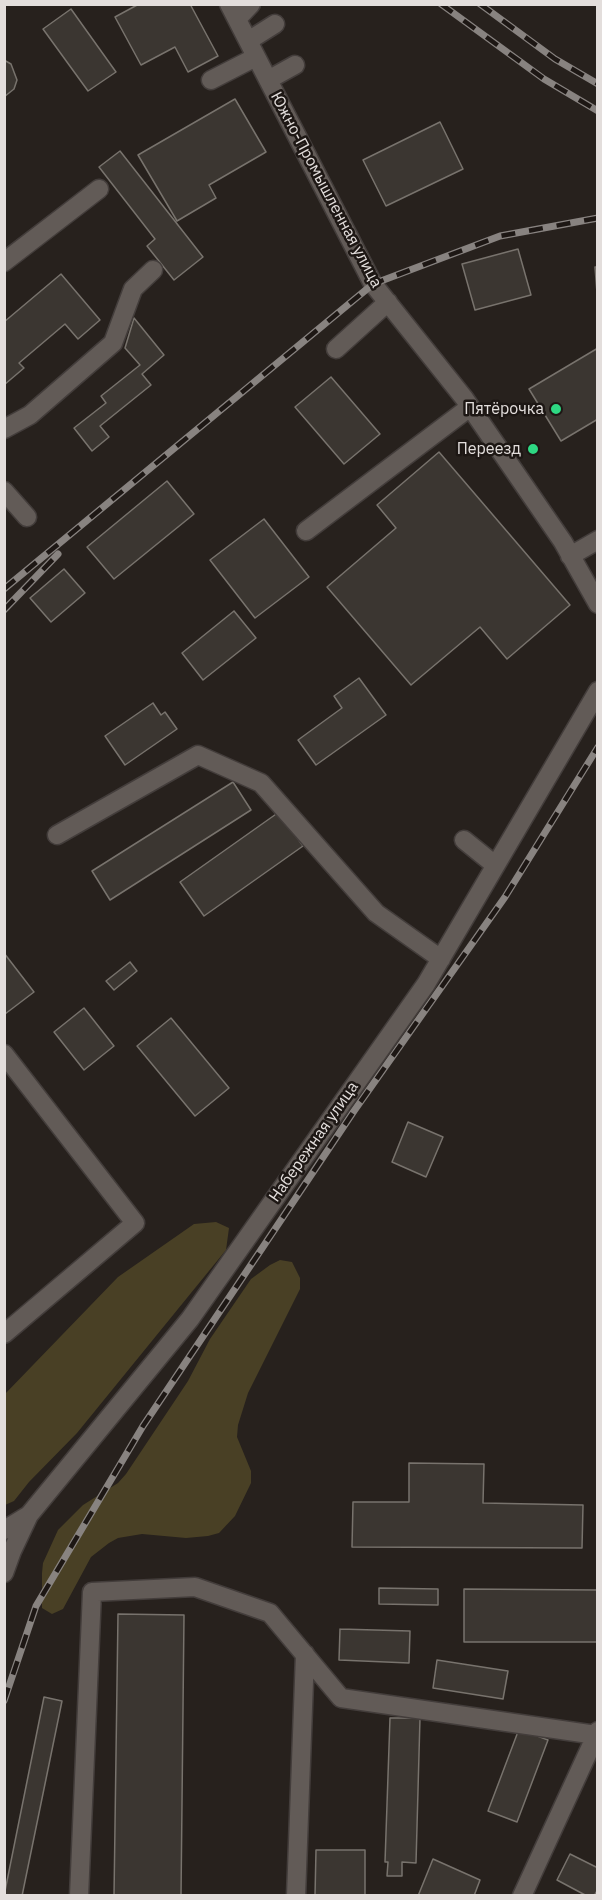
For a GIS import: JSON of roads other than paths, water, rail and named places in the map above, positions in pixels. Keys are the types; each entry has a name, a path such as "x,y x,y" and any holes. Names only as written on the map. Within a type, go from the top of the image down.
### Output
{"street":[{"path":"233,12 251,4"},
{"name":"Южно-Промышленная улица","path":"233,12 373,284 470,407 570,556 597,604"},
{"path":"212,80 252,49 275,24"},
{"path":"268,80 295,65"},
{"path":"8,251 99,189"},
{"path":"4,429 30,415 113,343 133,289 153,270"},
{"path":"336,349 388,302"},
{"path":"306,531 470,407"},
{"path":"4,491 27,517"},
{"path":"570,556 597,540"},
{"name":"Набережная улица","path":"4,1573 29,1515 190,1319 426,984 597,691"},
{"path":"57,835 198,755 261,783 376,913 441,959"},
{"path":"464,840 495,865"},
{"path":"4,1054 135,1223 4,1334"},
{"path":"4,1530 29,1515"},
{"path":"79,1896 92,1592 195,1587 270,1613 341,1698 597,1733 522,1896"},
{"path":"296,1896 305,1654"}],"railway":[{"path":"441,4 544,79 598,111"},
{"path":"480,4 555,59 598,84"},
{"path":"4,589 373,284 500,236 598,218"},
{"path":"4,610 58,554"},
{"path":"4,1701 36,1606 143,1426 354,1111 505,897 598,747"}],"place":[{"name":"Пятёрочка","path":"556,409"},
{"name":"Переезд","path":"533,449"}]}
